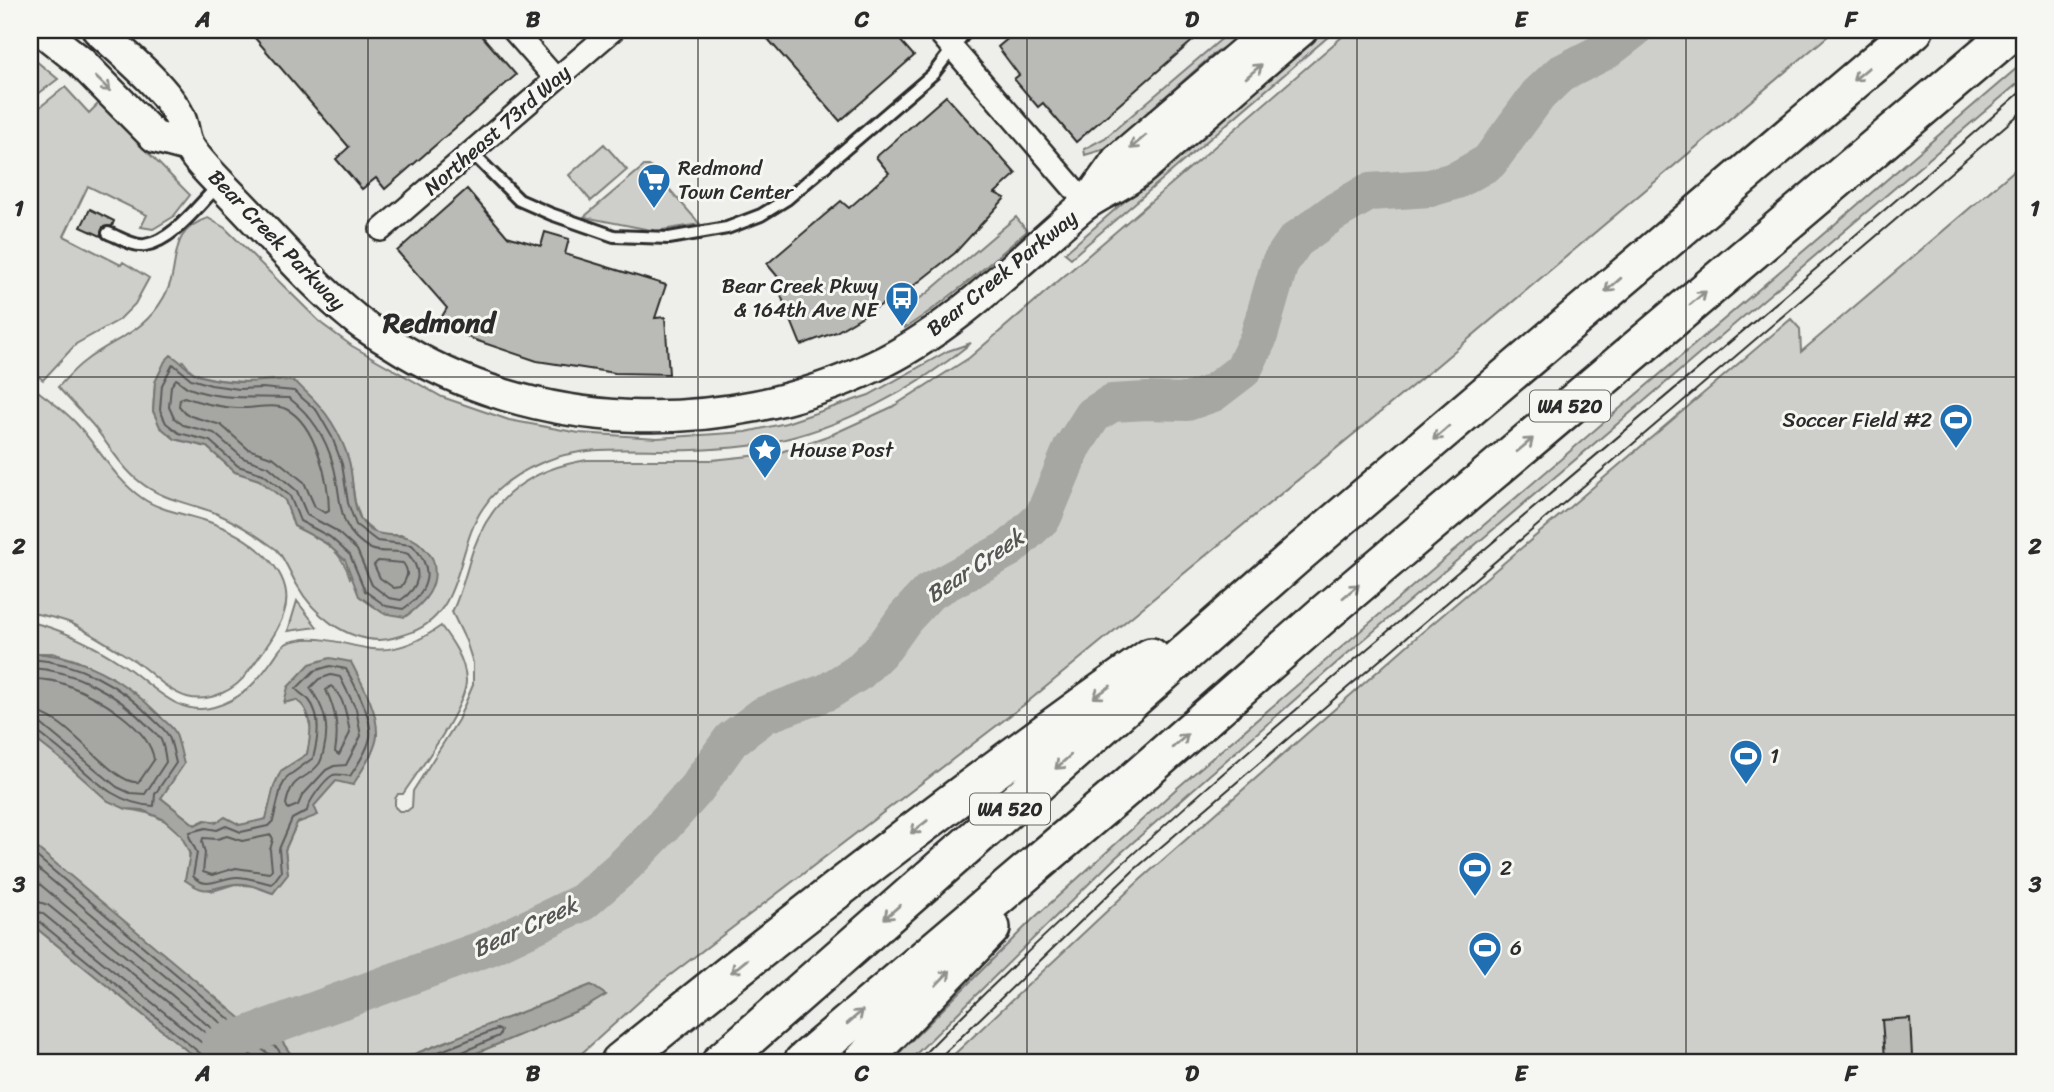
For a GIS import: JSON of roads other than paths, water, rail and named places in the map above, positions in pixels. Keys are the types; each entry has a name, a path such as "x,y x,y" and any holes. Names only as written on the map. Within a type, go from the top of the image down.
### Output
{"highway":[{"name":"WA 520","path":"721,1062 1298,554 1914,30"},
{"name":"WA 520","path":"803,1062 1128,786 1325,613 2014,30"},
{"path":"620,1062 757,952 1025,746 1298,554"},
{"path":"862,1062 1128,786"}],"main road":[{"name":"Bear Creek Parkway","path":"98,30 158,88 179,116 188,146 220,183 321,289 355,320 408,354 491,393 550,407 605,415 667,416 744,410 833,384 877,366 922,339 984,292 1086,204 1131,178 1302,30"},
{"name":"Bear Creek Parkway","path":"1086,204 1117,160 1269,30"},
{"path":"51,33 155,137 188,146"}],"street":[{"path":"513,30 556,79"},
{"name":"Northeast 73rd Way","path":"381,230 613,30"},
{"path":"937,30 1086,204"}],"lane":[{"path":"471,152 519,200 614,236 669,238 727,228 761,215 786,199 933,74 967,30"},
{"path":"108,233 146,245 168,234 220,183"}],"water":[{"path":"171,355 201,376 238,382 290,381 298,384 312,397 342,441 351,468 357,511 366,527 382,534 407,537 426,550 432,558 435,569 432,586 419,606 405,617 383,613 359,596 345,560 326,543 294,526 285,500 259,480 235,472 207,447 175,439 160,427 153,411 155,382 165,361"},
{"path":"30,653 66,658 101,671 132,691 174,730 184,764 161,798 195,825 205,820 216,823 225,817 240,825 266,819 274,786 281,771 307,754 309,717 296,700 284,703 288,687 310,664 330,658 351,662 375,716 376,741 368,761 353,785 336,781 314,806 318,815 297,823 285,850 288,874 273,893 239,884 205,890 185,880 190,854 181,835 163,819 108,801 30,735"},
{"path":"30,842 239,1017 283,1043 296,1062 201,1062 30,923"},
{"path":"591,985 606,995 586,1007 455,1062 394,1062"}],"waterway":[{"name":"Bear Creek","path":"220,1045 489,947 583,902 663,826 696,789 731,740 764,715 827,692 859,672 885,646 905,618 929,592 1010,548 1043,517 1072,448 1093,415 1112,403 1187,402 1213,393 1243,370 1258,339 1280,263 1295,241 1333,213 1369,192 1430,188 1457,180 1489,162 1538,95 1560,74 1607,50 1633,30"}],"tram line":[{"path":"916,1062 1059,922 1207,787 2024,89"},
{"path":"935,1062 1134,870 2024,110"}],"place":[{"name":"Redmond Town Center","path":"654,210"},
{"name":"Bear Creek Pkwy & 164th Ave NE","path":"902,328"},
{"name":"Soccer Field #2","path":"1956,450"},
{"name":"House Post","path":"765,480"},
{"name":"1","path":"1746,786"},
{"name":"2","path":"1475,898"},
{"name":"6","path":"1485,978"}],"district":[{"name":"Redmond","path":"439,322"}]}
